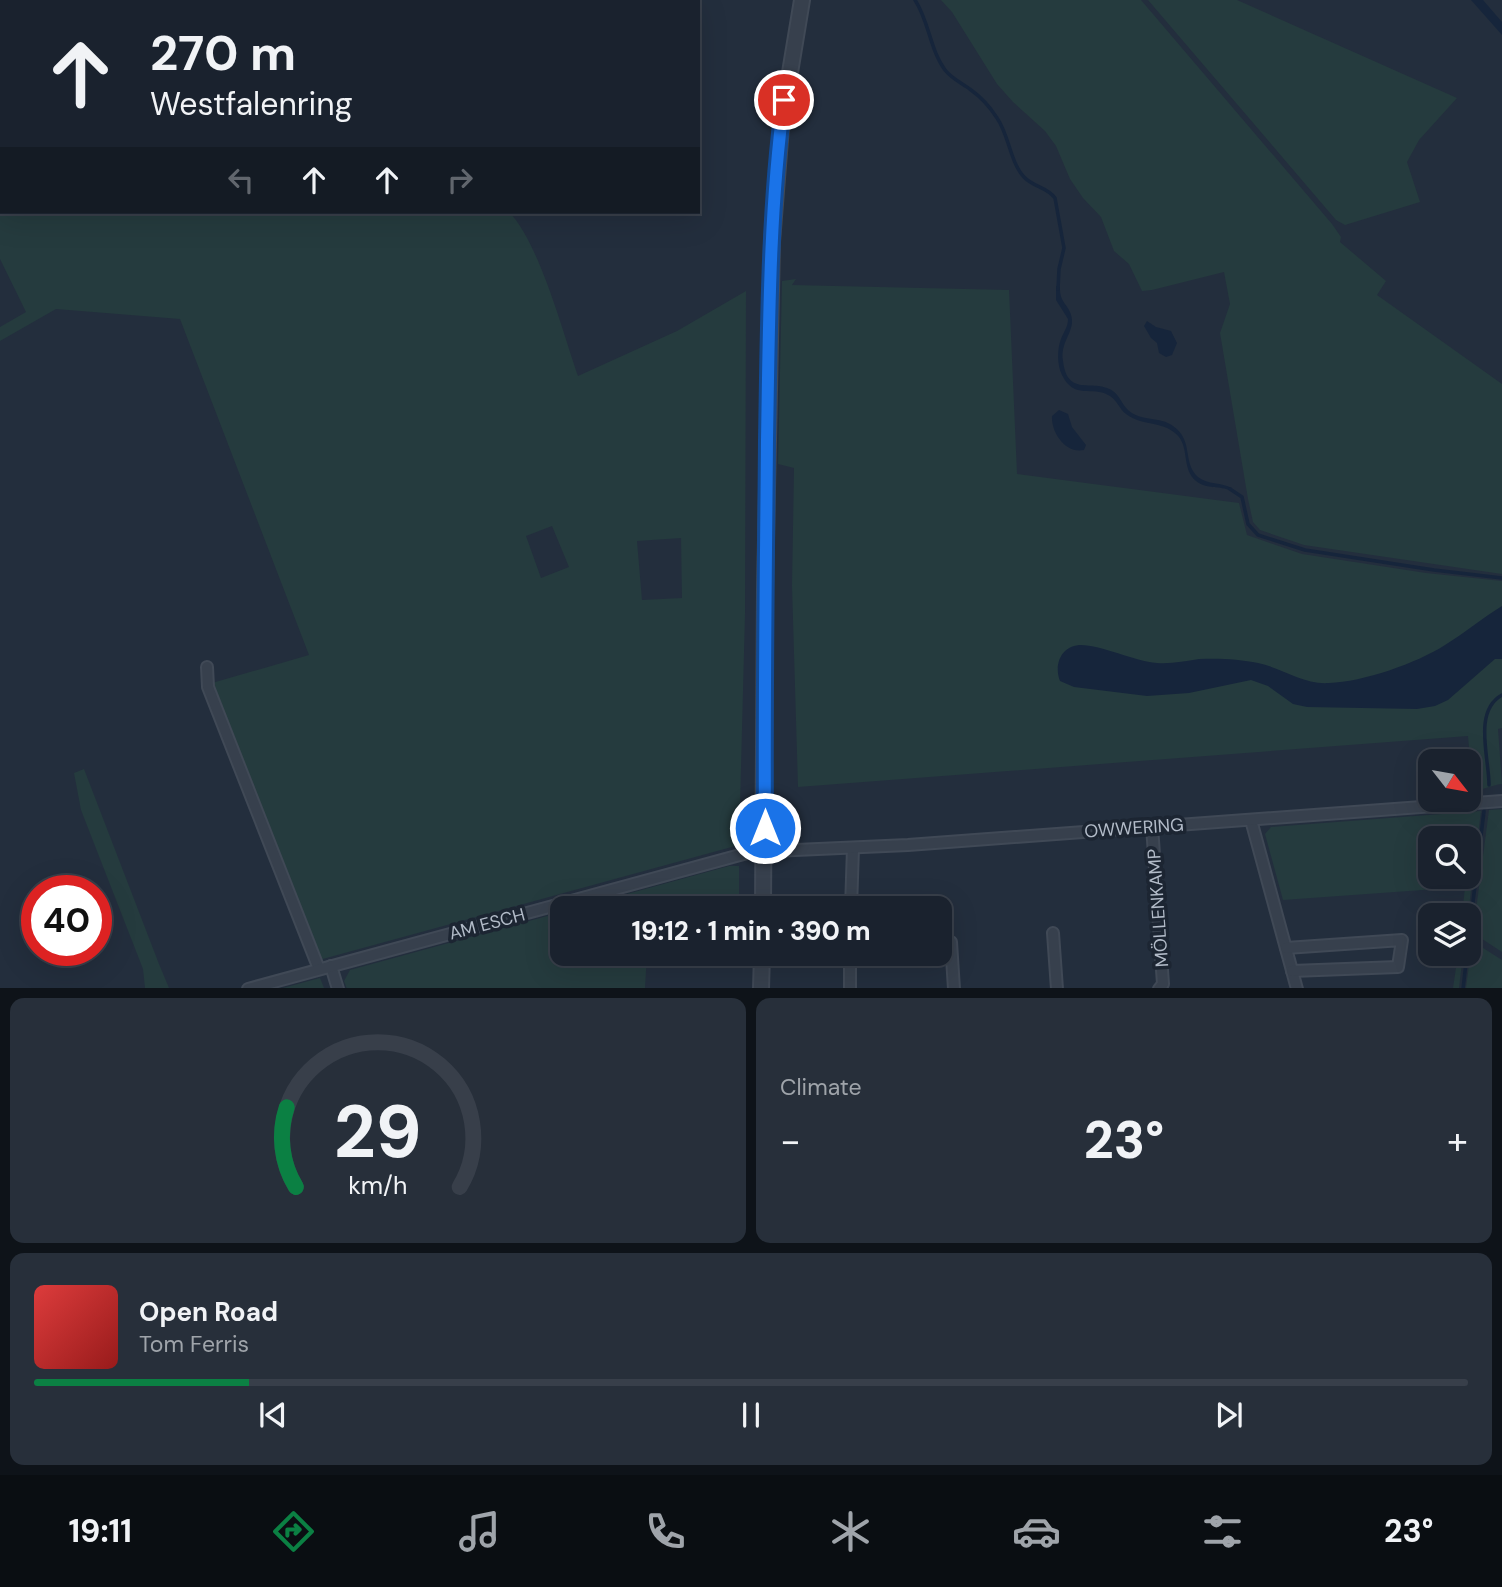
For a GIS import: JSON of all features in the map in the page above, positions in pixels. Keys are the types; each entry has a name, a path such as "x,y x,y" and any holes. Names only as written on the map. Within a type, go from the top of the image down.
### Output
{"street":[{"path":"763,896 765,589 772,242 778,154 788,74 802,0"},
{"path":"207,667 208,687 319,969"},
{"name":"OWWERING","path":"765,852 1502,801"},
{"path":"1251,820 1297,988"},
{"name":"MÖLLENKAMP","path":"1152,826 1163,984 1160,988"},
{"path":"851,896 853,848"},
{"name":"AM ESCH","path":"252,988 751,852 765,852"},
{"path":"1053,933 1057,988"},
{"path":"1286,948 1402,940 1398,967 1292,971"},
{"path":"952,958 954,988"},
{"path":"331,966 338,988"},
{"path":"761,988 762,966"},
{"path":"850,966 850,988"}],"green space":[{"path":"941,0 1141,0 1332,224 1341,237 1340,242 1386,281 1377,295 1502,384 1502,574 1304,545 1260,530 1253,522 1248,499 1220,333 1230,304 1224,272 1142,291 1129,264 1114,251 1101,217 1070,179 1056,146 1045,131 997,84 952,12"},
{"path":"1148,0 1237,0 1457,98 1419,140 1407,162 1420,202 1345,225 1336,220"},
{"path":"0,214 511,214 520,226 540,266 578,376 677,331 746,291 745,614 739,845 319,960 212,683 309,655 180,319 56,309 0,341 0,327 26,312 0,259","holes":["552,526 569,567 541,578 526,536","681,538 682,598 642,600 637,541"]},
{"path":"796,279 792,285 1009,290 1017,474 1239,503 1247,535 1302,554 1426,573 1502,581 1502,728 1498,729 1502,784 1481,789 1481,749 1469,749 1468,736 798,787 792,586 794,468 778,464 782,281"},
{"path":"84,769 169,988 145,988 143,969 112,890 112,875 106,875 81,810 74,773"},
{"path":"1502,809 1502,952 1481,938 1481,903 1477,903 1479,889 1481,889 1489,810"},
{"path":"1481,812 1479,826 1418,826 1418,889 1437,889 1283,900 1265,834 1271,827"},
{"path":"729,866 739,866 739,896 620,896"},
{"path":"1465,889 1471,889 1470,903 1463,903"},
{"path":"550,915 550,966 646,966 645,988 347,988 344,981 350,970"},
{"path":"1481,947 1502,960 1502,988 1466,988 1469,966 1481,966"},
{"path":"1456,966 1462,966 1459,988 1453,988"},
{"path":"320,978 324,988 283,988"}],"water":[{"path":"1471,0 1483,0 1502,22 1502,35"},
{"path":"1056,286 1060,287 1061,297 1072,320 1063,355 1065,372 1069,379 1080,385 1100,386 1111,390 1133,414 1173,426 1184,438 1190,465 1198,477 1228,486 1232,488 1231,491 1205,486 1196,481 1189,471 1182,442 1167,428 1133,418 1108,395 1078,390 1067,383 1060,371 1058,357 1068,319 1056,300"},
{"path":"1147,321 1171,331 1177,343 1172,355 1166,357 1159,353 1157,343 1144,326"},
{"path":"1059,410 1068,414 1072,427 1086,445 1084,450 1071,449 1057,435 1052,416"},
{"path":"1502,606 1502,659 1495,659 1448,700 1435,706 1417,709 1307,707 1293,704 1268,686 1251,680 1189,693 1147,696 1074,687 1060,681 1058,675 1058,664 1063,653 1072,647 1087,645 1157,663 1229,659 1267,665 1320,683 1343,682 1389,670 1433,652"}],"waterway":[{"path":"915,0 945,70 991,110 1001,125 1019,171 1024,177 1055,198 1064,248 1058,289"},
{"path":"1230,489 1242,497 1248,524 1258,535 1305,550 1502,578"},
{"path":"1489,785 1485,723 1493,702 1502,695"},
{"path":"1473,903 1484,811"},
{"path":"1463,988 1466,966"}],"route":[{"path":"765,828 769,327 775,182 784,100"}]}
